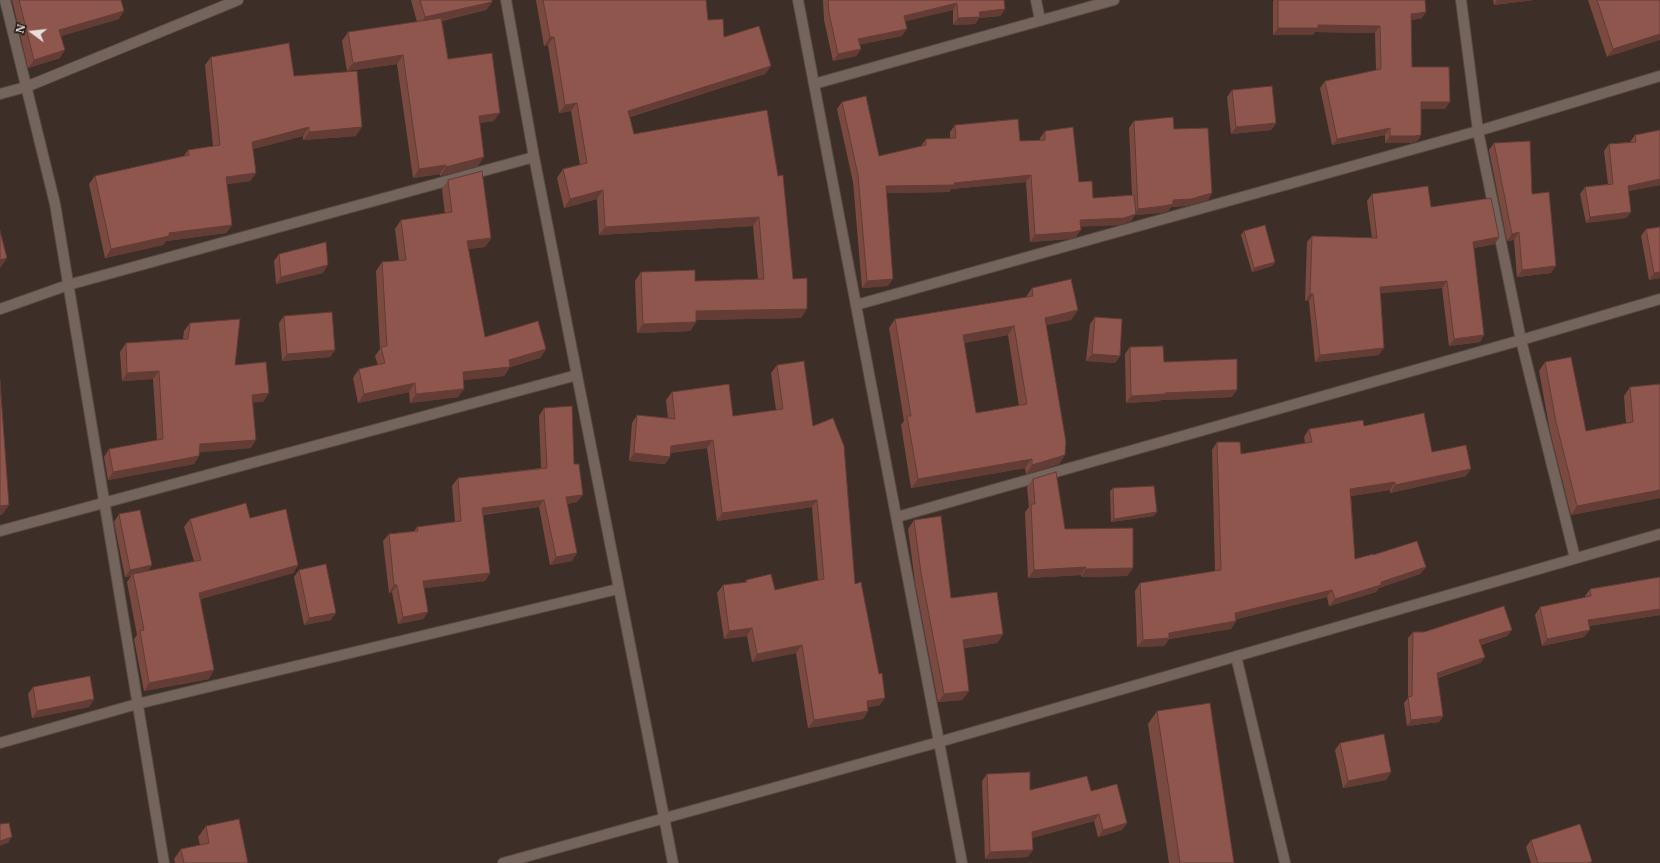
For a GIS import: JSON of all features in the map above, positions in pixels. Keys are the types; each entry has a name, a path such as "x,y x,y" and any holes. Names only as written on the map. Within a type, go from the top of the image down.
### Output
{"street":[{"path":"5,0 54,204 164,863"},
{"path":"0,94 26,87 238,0"},
{"path":"506,0 534,157 576,376 672,863"},
{"path":"798,0 962,863"},
{"path":"1036,0 1040,20"},
{"path":"814,84 1114,0"},
{"path":"1461,0 1478,131 1521,340 1575,558"},
{"path":"856,305 1478,131 1660,76"},
{"path":"0,309 68,286 534,157"},
{"path":"897,517 1521,340 1660,299"},
{"path":"0,531 576,376"},
{"path":"503,863 939,742 1660,534"},
{"path":"0,744 138,704 618,589"},
{"path":"1236,656 1285,863"}],"building":[{"path":"19,0 121,0 124,11 59,30 65,50 34,60"},
{"path":"420,0 492,0 492,2 425,17"},
{"path":"543,0 706,0 708,20 723,19 724,37 759,26 771,66 628,111 634,134 767,110 778,176 783,175 793,279 807,278 807,309 696,311 696,322 643,324 641,272 695,270 695,281 764,279 759,217 605,227 603,190 570,199 563,169 587,163 577,103 565,105 554,37 550,37"},
{"path":"828,0 1004,0 1005,9 979,12 980,17 958,18 957,3 904,16 907,29 858,39 861,49 838,54 829,13"},
{"path":"1278,0 1425,0 1426,12 1411,14 1412,67 1449,67 1450,102 1421,102 1421,135 1390,136 1390,128 1337,139 1325,81 1381,69 1380,26 1318,25 1318,28 1278,28"},
{"path":"1597,0 1660,0 1660,34 1613,49"},
{"path":"441,18 448,59 492,53 500,113 479,116 484,157 446,167 446,165 419,169 403,55 353,63 348,32"},
{"path":"289,43 294,76 357,71 362,127 309,132 309,127 252,142 256,173 226,177 232,225 169,233 169,236 111,249 95,176 189,155 188,150 220,145 211,57"},
{"path":"1272,86 1276,123 1236,127 1232,90"},
{"path":"866,96 879,156 926,145 926,139 956,138 955,125 1018,119 1020,141 1045,140 1045,131 1073,127 1079,182 1092,181 1093,198 1134,195 1136,214 1124,218 1080,220 1081,230 1074,232 1035,235 1031,175 954,183 954,185 886,186 893,279 867,281 858,175 842,102"},
{"path":"1173,117 1174,129 1208,128 1212,193 1191,199 1173,200 1173,204 1164,206 1138,209 1134,121"},
{"path":"1660,130 1660,179 1628,186 1631,212 1590,217 1585,187 1613,184 1609,144 1636,142 1635,135"},
{"path":"1530,141 1532,194 1549,192 1556,266 1522,270 1519,232 1512,234 1494,143"},
{"path":"482,171 491,238 467,241 485,337 538,321 546,349 509,360 510,367 463,372 464,389 416,394 415,383 364,394 359,369 385,363 381,347 387,346 382,262 406,260 401,220 452,212 448,180"},
{"path":"1428,186 1431,207 1491,198 1499,237 1473,242 1484,335 1454,339 1447,281 1380,287 1384,348 1320,355 1313,294 1310,294 1312,236 1377,238 1372,194"},
{"path":"1265,225 1275,262 1254,268 1244,231"},
{"path":"1660,227 1660,272 1654,273 1646,229"},
{"path":"0,231 7,258 0,260"},
{"path":"326,242 328,265 281,277 279,254"},
{"path":"1071,279 1078,310 1045,318 1066,442 1065,455 1032,465 1032,459 918,479 907,416 911,416 895,319 1033,296 1032,288","holes":["1014,326 1027,404 976,413 963,335"]},
{"path":"332,312 335,350 287,354 284,316"},
{"path":"1095,317 1122,319 1120,356 1092,354"},
{"path":"240,319 235,365 266,362 269,393 252,395 256,440 200,444 199,456 113,472 109,449 163,439 159,371 127,373 126,343 188,339 190,323"},
{"path":"1163,346 1164,362 1237,359 1237,390 1131,396 1130,347"},
{"path":"1571,357 1586,431 1633,422 1630,387 1660,384 1660,490 1577,506 1556,422 1545,362"},
{"path":"804,361 813,426 833,418 844,446 855,584 861,582 879,674 882,673 885,698 867,701 868,711 814,720 802,645 757,654 752,628 729,631 723,585 747,582 746,580 771,574 775,590 824,579 817,500 722,513 713,440 671,446 670,457 634,453 637,415 675,419 672,392 729,384 733,416 783,409 777,365"},
{"path":"0,381 9,505 0,506"},
{"path":"572,406 574,464 579,464 583,495 566,497 577,553 556,557 544,500 482,508 490,573 423,581 428,612 403,617 397,585 394,585 389,534 418,531 417,527 461,521 458,478 547,468 544,408"},
{"path":"1424,413 1432,452 1466,445 1471,469 1395,485 1395,482 1350,489 1355,559 1417,541 1426,567 1381,582 1381,585 1335,599 1332,590 1235,613 1236,621 1169,633 1169,638 1143,640 1140,583 1221,570 1217,442 1240,442 1241,454 1312,442 1309,429 1363,420 1364,426"},
{"path":"1056,472 1065,529 1133,528 1133,568 1086,569 1086,567 1034,570 1031,504 1035,504 1033,479"},
{"path":"1154,486 1157,512 1114,519 1113,488"},
{"path":"246,503 250,518 286,509 298,565 199,593 214,670 149,683 140,631 144,630 133,574 201,560 190,519"},
{"path":"140,510 152,565 130,570 119,514"},
{"path":"941,516 951,598 997,592 1003,634 963,640 969,691 944,694 921,573 914,520"},
{"path":"326,564 336,613 309,618 299,570"},
{"path":"1660,577 1660,609 1588,620 1590,630 1547,639 1540,607 1591,596 1590,589"},
{"path":"1504,606 1512,630 1479,640 1485,657 1437,673 1443,716 1411,720 1408,697 1412,696 1413,632 1424,632"},
{"path":"90,676 94,699 37,711 33,687"},
{"path":"1210,703 1234,863 1180,863 1157,711"},
{"path":"1384,734 1391,772 1348,781 1340,743"},
{"path":"1030,772 1030,790 1087,776 1091,791 1117,784 1127,823 1103,830 1099,814 1032,832 1033,850 990,852 987,774"},
{"path":"239,819 248,863 184,863 181,849 209,843 206,826"},
{"path":"9,823 12,837 0,841 0,824"},
{"path":"1580,824 1592,861 1587,863 1538,863 1531,840"}]}
